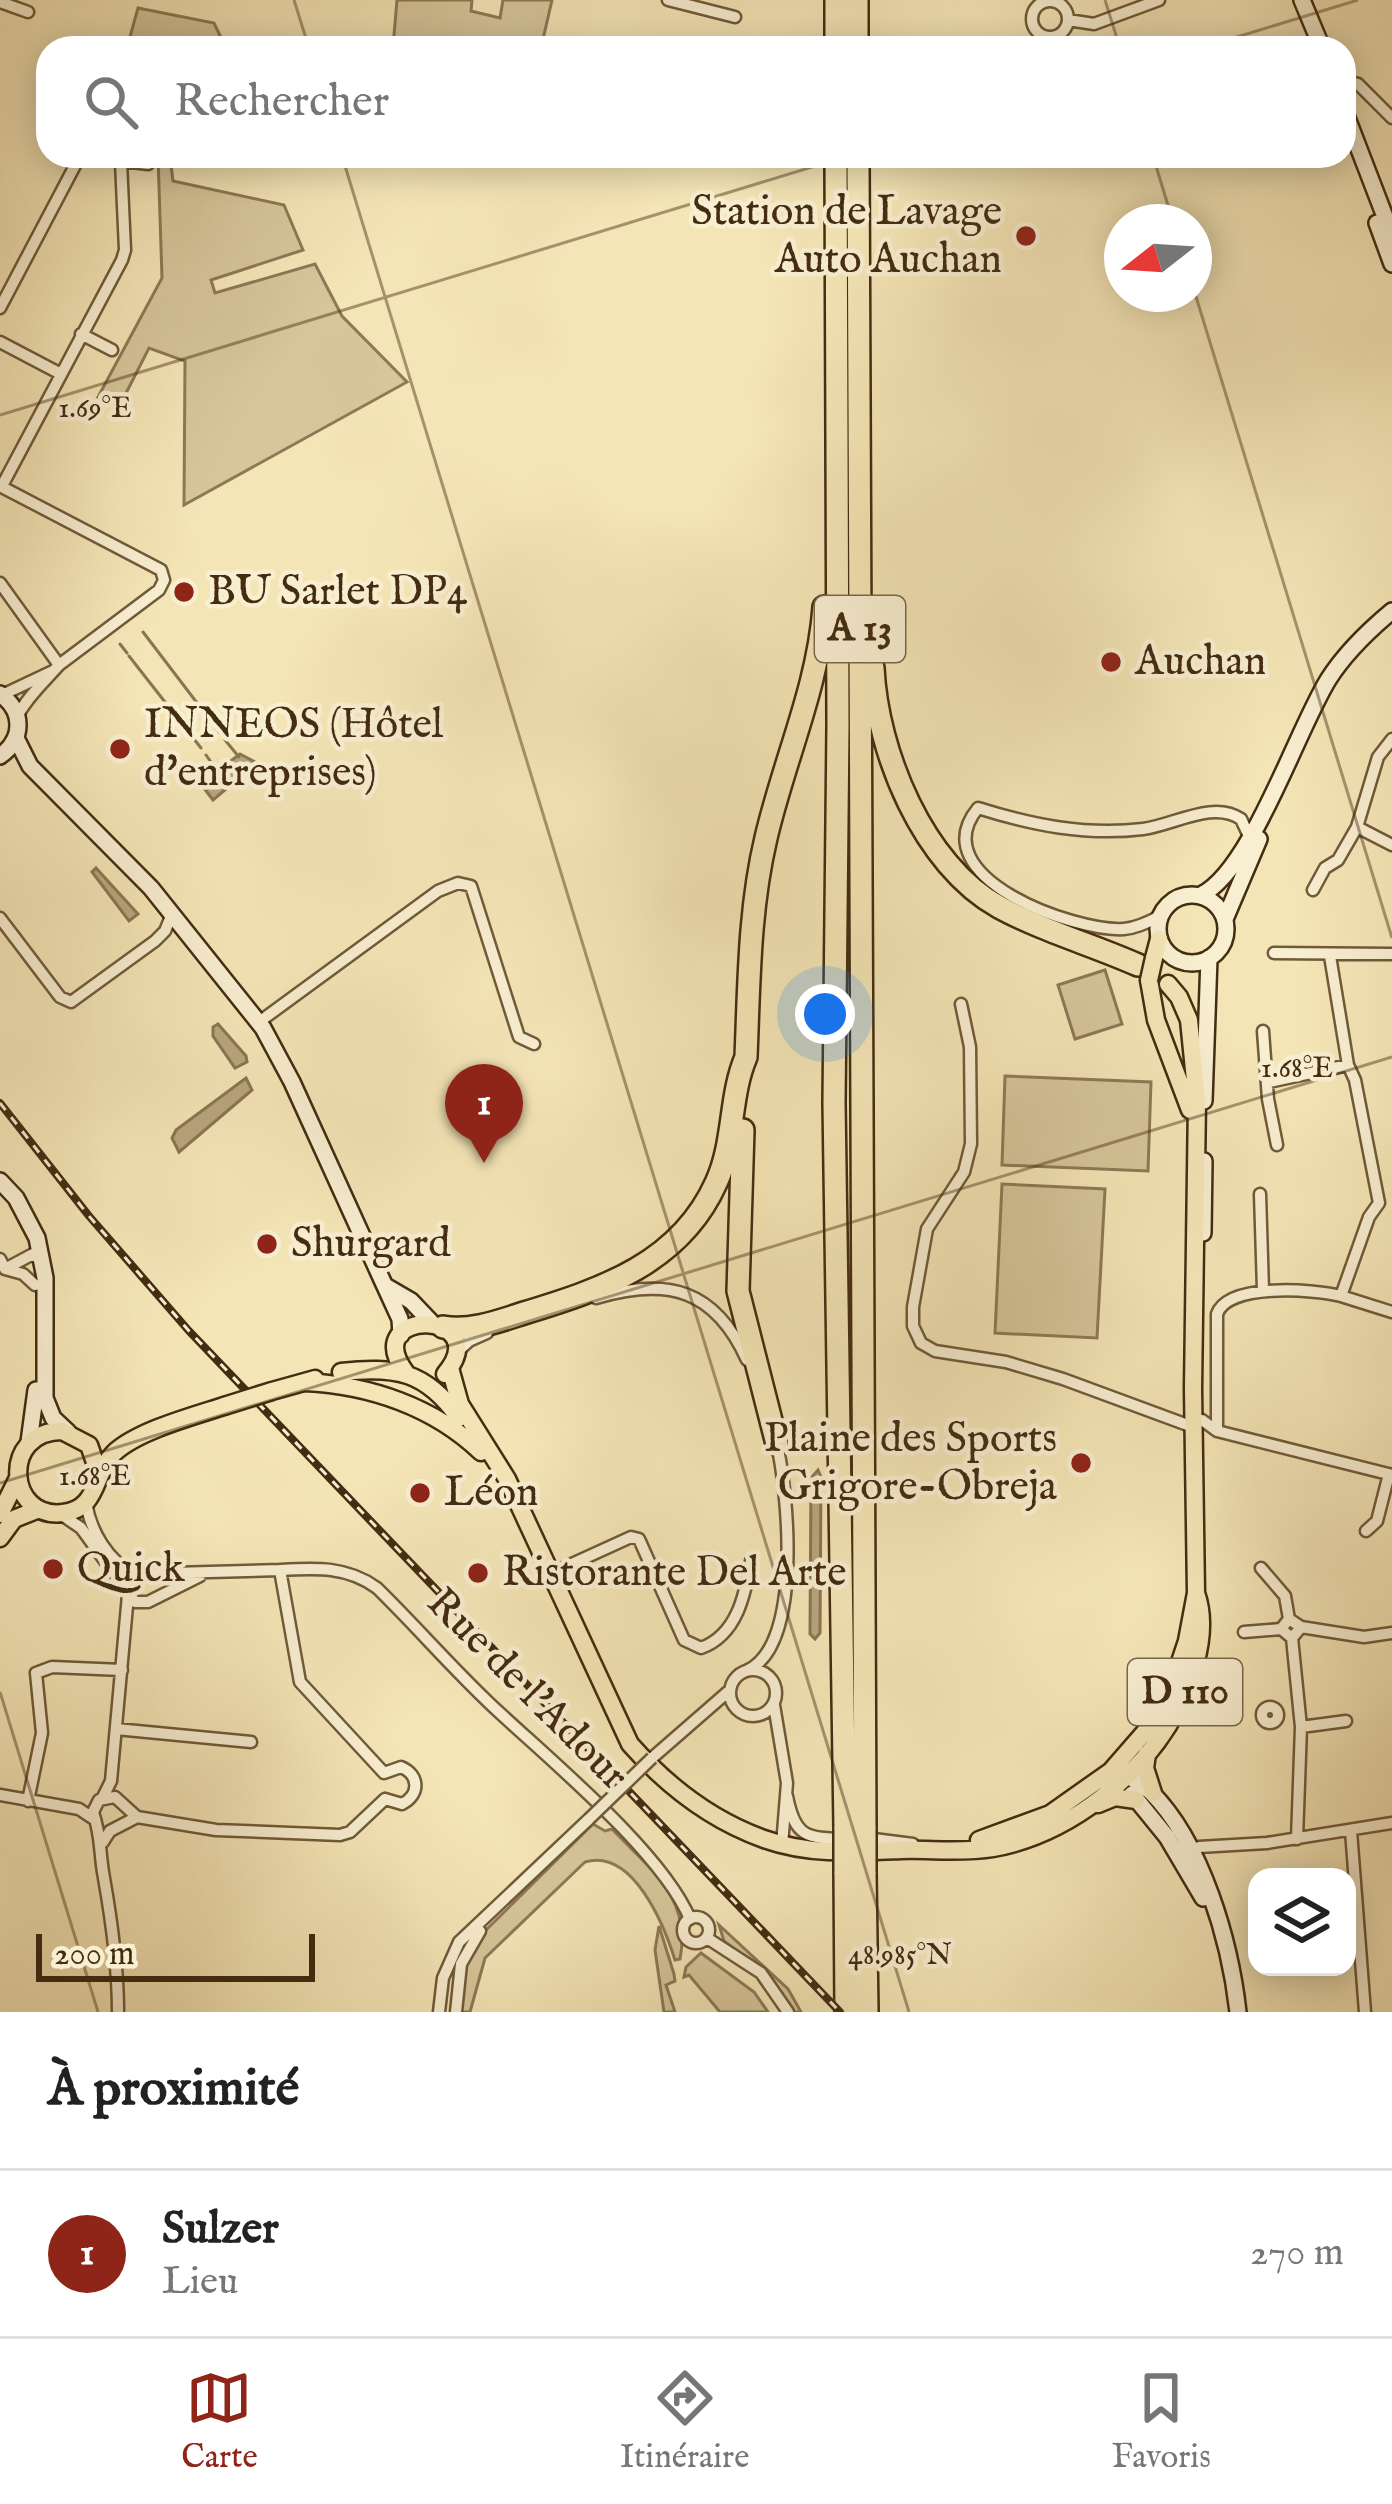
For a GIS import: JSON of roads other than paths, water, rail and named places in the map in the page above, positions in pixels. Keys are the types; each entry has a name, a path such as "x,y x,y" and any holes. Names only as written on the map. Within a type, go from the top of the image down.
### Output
{"highway":[{"path":"836,0 836,36"},
{"path":"857,0 857,36"},
{"name":"A 13","path":"836,168 834,1102 855,1829"},
{"name":"A 13","path":"846,2012 855,1872 858,168"},
{"path":"777,1444 737,1278 746,1057 759,869 815,673 824,604 836,579"},
{"path":"860,589 869,599 878,726 897,776 947,866 986,899 1153,973"},
{"path":"931,837 952,862 989,892 1027,906"},
{"path":"437,1325 493,1323 595,1291 665,1251 692,1225 719,1178 746,1057"},
{"name":"A 13","path":"855,1872 867,2007"}],"main road":[{"name":"D 110","path":"1091,1804 1121,1770 1172,1686 1196,1593 1195,1134 1185,1089 1150,999 1159,938"},
{"path":"1153,973 1184,1006 1190,1028 1195,1134"},
{"path":"0,1514 29,1442 50,1431 113,1439 378,1359 416,1323 437,1325 454,1340 460,1404 507,1479 630,1744 696,1804"},
{"path":"399,1339 398,1360 443,1395 481,1452 620,1742 658,1783 734,1827 782,1845 831,1852 939,1849"},
{"path":"341,1372 381,1369 440,1378 453,1361"},
{"path":"305,1382 348,1384 386,1396 455,1427 481,1452"},
{"path":"99,1474 122,1446 189,1418"},
{"path":"17,1479 24,1495 39,1509 58,1513 86,1502 95,1491 97,1456 76,1436"},
{"path":"0,1538 14,1519 39,1509"},
{"name":"D 110","path":"939,1849 1032,1823 1147,1754 1174,1716 1194,1666 1202,1628 1196,1593"},
{"name":"D 110","path":"939,1849 1013,1843 1091,1804 1115,1797 1144,1797 1147,1754"}],"street":[{"path":"668,0 735,17"},
{"path":"1068,20 1094,24 1159,0"},
{"path":"1306,0 1319,36"},
{"path":"1050,36 1038,33 1031,16 1041,1 1058,2 1068,20 1056,36"},
{"path":"0,2 28,12"},
{"path":"1356,83 1392,118"},
{"path":"1356,145 1392,264"},
{"path":"1358,151 1392,235"},
{"path":"0,308 75,168"},
{"path":"121,168 125,250 1,486 161,570 164,580 159,590 56,668 27,699 18,716 16,739 30,766 124,858 259,1022 285,1067 398,1315 399,1339"},
{"path":"81,334 112,350"},
{"path":"0,342 59,373"},
{"path":"0,583 56,668"},
{"path":"1201,896 1219,883 1249,836 1329,679 1354,647 1392,615"},
{"path":"1160,916 1159,938 1180,961 1209,958 1225,939 1225,919 1235,888 1330,692 1351,660 1392,615"},
{"path":"18,716 1,694 56,668"},
{"path":"16,739 0,757 30,766"},
{"path":"1313,890 1324,868 1338,860 1358,827 1378,757 1392,739"},
{"path":"1225,919 1214,902 1201,896 1180,896 1160,916 1128,928 1110,928 1027,906 990,883 964,848 968,823 978,808 1059,829 1102,832 1156,827 1222,810 1241,818 1249,836"},
{"path":"1358,827 1392,845"},
{"path":"259,1022 438,890 458,883 471,886 519,1037 534,1044"},
{"path":"0,918 55,991 71,1002 155,941 172,913"},
{"path":"155,941 189,934"},
{"path":"1274,953 1392,954"},
{"path":"1330,956 1379,1203 1369,1217 1342,1295"},
{"name":"D 110","path":"1196,1264 1203,1252 1209,958"},
{"path":"961,1004 970,1047 971,1144 964,1172 927,1229 913,1307 913,1326 921,1343 935,1351 1006,1362 1193,1424 1202,1420 1217,1431 1390,1475 1377,1520 1366,1531"},
{"path":"1262,1031 1277,1145"},
{"path":"1269,1082 1348,1065"},
{"path":"0,1181 30,1221 38,1258 45,1399 53,1418 76,1436"},
{"path":"0,1192 38,1258 36,1407 29,1442"},
{"path":"1261,1194 1263,1290"},
{"path":"1379,1203 1392,1209"},
{"path":"2,1264 38,1258"},
{"path":"2,1264 35,1285"},
{"path":"383,1282 437,1325"},
{"path":"439,2012 442,1978 450,1956 467,1934 767,1655 784,1595 786,1523 777,1444 750,1366 731,1330 706,1304 674,1289 628,1288 480,1335 453,1361"},
{"path":"1193,1457 1217,1431 1219,1308 1229,1298 1263,1290 1342,1295 1392,1312"},
{"path":"1162,1414 1173,1413 1192,1399"},
{"path":"86,1502 100,1541 121,1567 156,1587 147,1602"},
{"path":"58,1513 81,1528 128,1593 147,1602"},
{"path":"552,1573 635,1537 684,1640 701,1648 715,1643 732,1623 745,1596 751,1562"},
{"path":"1261,1568 1285,1596 1285,1624"},
{"path":"280,1570 299,1682 384,1773"},
{"name":"Rue de l'Adour","path":"142,1575 336,1570 362,1577 643,1854 675,1889 690,1919"},
{"path":"126,1620 147,1602 208,1572"},
{"path":"118,1825 110,1801 128,1593 130,1580 142,1575"},
{"path":"1244,1632 1285,1624 1297,1633 1364,1637 1392,1633"},
{"path":"1297,1633 1298,1839"},
{"path":"28,1801 42,1733 36,1673 52,1667 122,1670"},
{"path":"746,1671 759,1671 776,1689 774,1702 795,1825 812,1837 889,1838 939,1849"},
{"path":"731,1687 731,1700 766,1726 781,1752"},
{"path":"690,1722 725,1712 766,1712 774,1702"},
{"path":"1278,1714 1299,1712"},
{"path":"1301,1727 1346,1721"},
{"path":"116,1729 251,1742"},
{"path":"401,1767 412,1773 416,1785 412,1797 402,1804 385,1799 379,1783 384,1773 401,1767"},
{"name":"D 110","path":"1121,1770 1187,1858 1218,1927 1238,2012"},
{"path":"0,1795 79,1809 110,1801 137,1817 216,1830 340,1835 350,1832 385,1799"},
{"path":"782,1845 788,1796"},
{"path":"96,1821 110,1801"},
{"path":"79,1809 96,1821 118,1825"},
{"path":"103,1843 118,1825 137,1817"},
{"path":"96,1821 115,1931 118,2012"},
{"path":"1187,1858 1392,1823"},
{"path":"1351,1831 1363,1921 1365,2012"},
{"path":"456,2012 463,1958 492,1914"},
{"path":"690,1919 706,1922 707,1938 696,1944 688,1941 683,1929 690,1919"},
{"path":"707,1938 760,1973 788,2012"}],"waterway":[{"path":"143,632 220,733"},
{"path":"120,644 127,653"},
{"path":"129,656 201,748"},
{"path":"225,740 239,757"},
{"path":"206,755 213,765"}],"railway":[{"path":"0,1103 189,1331 840,2012"}],"place":[{"name":"Station de Lavage Auto Auchan","path":"1026,236"},
{"name":"BU Sarlet DP4","path":"184,592"},
{"name":"Auchan","path":"1111,662"},
{"name":"INNEOS (Hôtel d'entreprises)","path":"120,749"},
{"name":"Sulzer","path":"484,1163"},
{"name":"Shurgard","path":"267,1244"},
{"name":"Plaine des Sports Grigore-Obreja","path":"1081,1463"},
{"name":"Léon","path":"420,1493"},
{"name":"Quick","path":"53,1569"},
{"name":"Ristorante Del Arte","path":"478,1573"}]}
